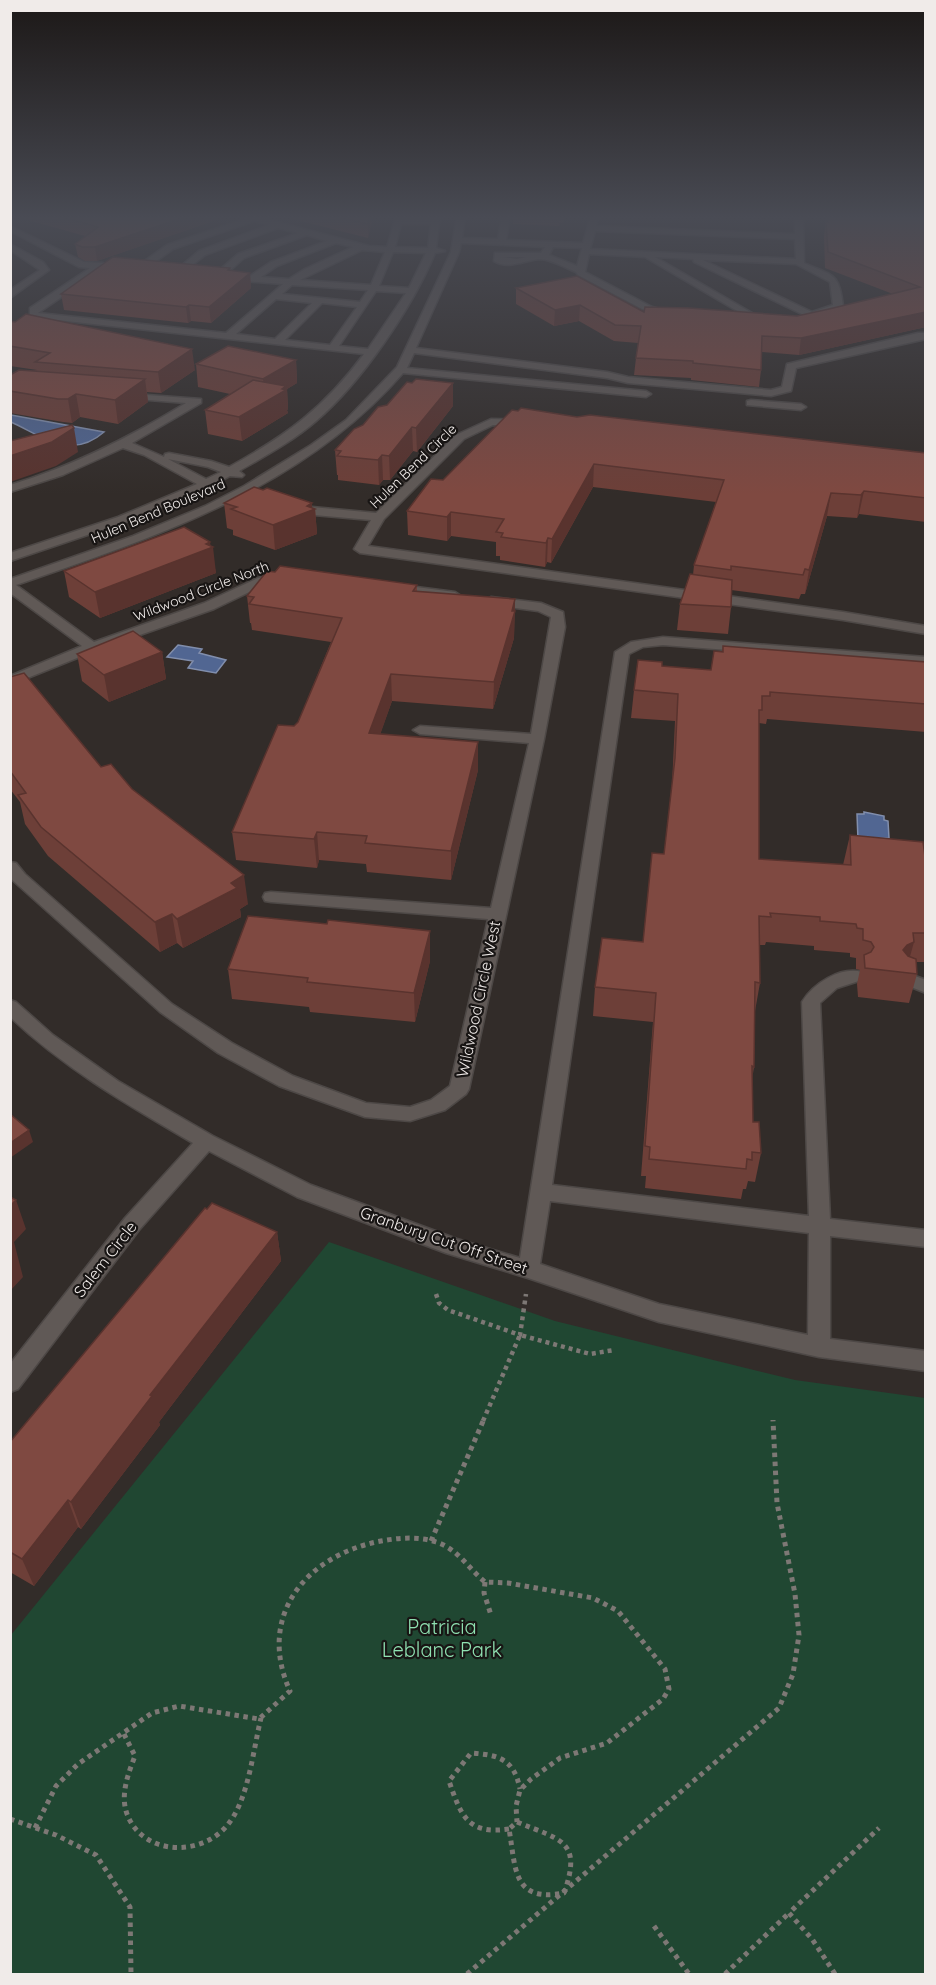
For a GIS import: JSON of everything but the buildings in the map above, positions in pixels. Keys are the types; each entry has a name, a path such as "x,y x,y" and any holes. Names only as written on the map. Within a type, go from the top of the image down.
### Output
{"street":[{"path":"35,309 33,315 371,352"},
{"path":"228,336 260,309"},
{"path":"278,341 311,309"},
{"path":"333,347 360,309"},
{"name":"Hulen Bend Boulevard","path":"10,557 129,516 205,484 299,430 337,395 371,352 400,309"},
{"name":"Hulen Bend Boulevard","path":"10,585 146,536 238,499 255,484 315,447 350,422 381,392 400,370 430,309"},
{"path":"649,309 675,314"},
{"path":"733,318 760,319 741,309"},
{"path":"798,309 811,315"},
{"path":"790,319 830,309"},
{"path":"411,350 607,375 628,380 771,393 787,388 791,366 926,336"},
{"path":"400,370 654,395"},
{"path":"10,489 53,477 124,444 197,401 112,394"},
{"path":"745,403 801,407"},
{"name":"Hulen Bend Circle","path":"530,424 491,423 460,437 379,518 360,549 843,616 926,630"},
{"path":"124,444 148,453 238,499"},
{"path":"148,453 211,464 272,491"},
{"path":"289,498 328,511"},
{"path":"274,508 328,511 379,518"},
{"name":"Wildwood Circle North","path":"10,681 92,647 209,606 262,581 293,575"},
{"path":"10,585 92,647"},
{"name":"Wildwood Circle West","path":"10,867 27,886 166,1008 225,1048 286,1081 365,1110 410,1114 438,1105 459,1089 537,739 558,615 541,607 382,586"},
{"path":"529,1269 622,652 628,647 663,641 926,661"},
{"path":"420,730 537,739"},
{"path":"271,897 497,914"},
{"path":"819,1347 820,1226 811,1002 821,989 834,982 856,976"},
{"path":"907,979 926,987"},
{"name":"Granbury Cut Off Street","path":"10,1006 46,1040 111,1086 206,1142 304,1191 454,1247 529,1269 659,1313 819,1347 926,1360"},
{"name":"Salem Circle","path":"10,1382 132,1224 206,1142"},
{"path":"541,1192 926,1239"}],"path":[{"path":"431,1541 520,1335 529,1269"},
{"path":"436,1294 440,1303 448,1310 520,1335 590,1354 614,1350"},
{"path":"467,1974 779,1708 794,1672 798,1642 795,1587 775,1488 773,1419"},
{"path":"35,1828 56,1786 78,1764 152,1713 179,1706 259,1719 290,1691 281,1669 280,1626 287,1607 301,1582 330,1558 354,1546 400,1537 431,1541 449,1547 485,1582 593,1598 609,1605 618,1611 665,1669 669,1689 663,1699 648,1712 607,1743 560,1758 520,1790"},
{"path":"485,1582 484,1593 491,1615"},
{"path":"124,1734 135,1756 126,1777 127,1814 135,1827 151,1844 178,1850 211,1840 224,1830 234,1816 241,1803 262,1716"},
{"path":"471,1754 494,1754 508,1763 519,1778 517,1822 509,1829 485,1831 472,1823 459,1808 448,1781 471,1754"},
{"path":"10,1819 56,1835 96,1855 130,1907 131,1974"},
{"path":"517,1822 555,1836 563,1841 569,1850 572,1870 564,1893"},
{"path":"725,1974 879,1828"},
{"path":"509,1829 517,1874 521,1883 536,1895 564,1893"},
{"path":"789,1913 812,1939 835,1974"},
{"path":"654,1926 689,1974"}],"green space":[{"name":"Patricia Leblanc Park","path":"329,1242 555,1321 795,1380 925,1398 925,1974 11,1974 11,1635"}],"water":[{"path":"11,415 104,432 80,445 57,443 11,422"},
{"path":"178,645 202,649 199,653 226,660 216,673 188,668 193,661 167,657"},
{"path":"864,812 884,816 884,820 888,821 889,838 858,840 857,814 864,814"}]}
